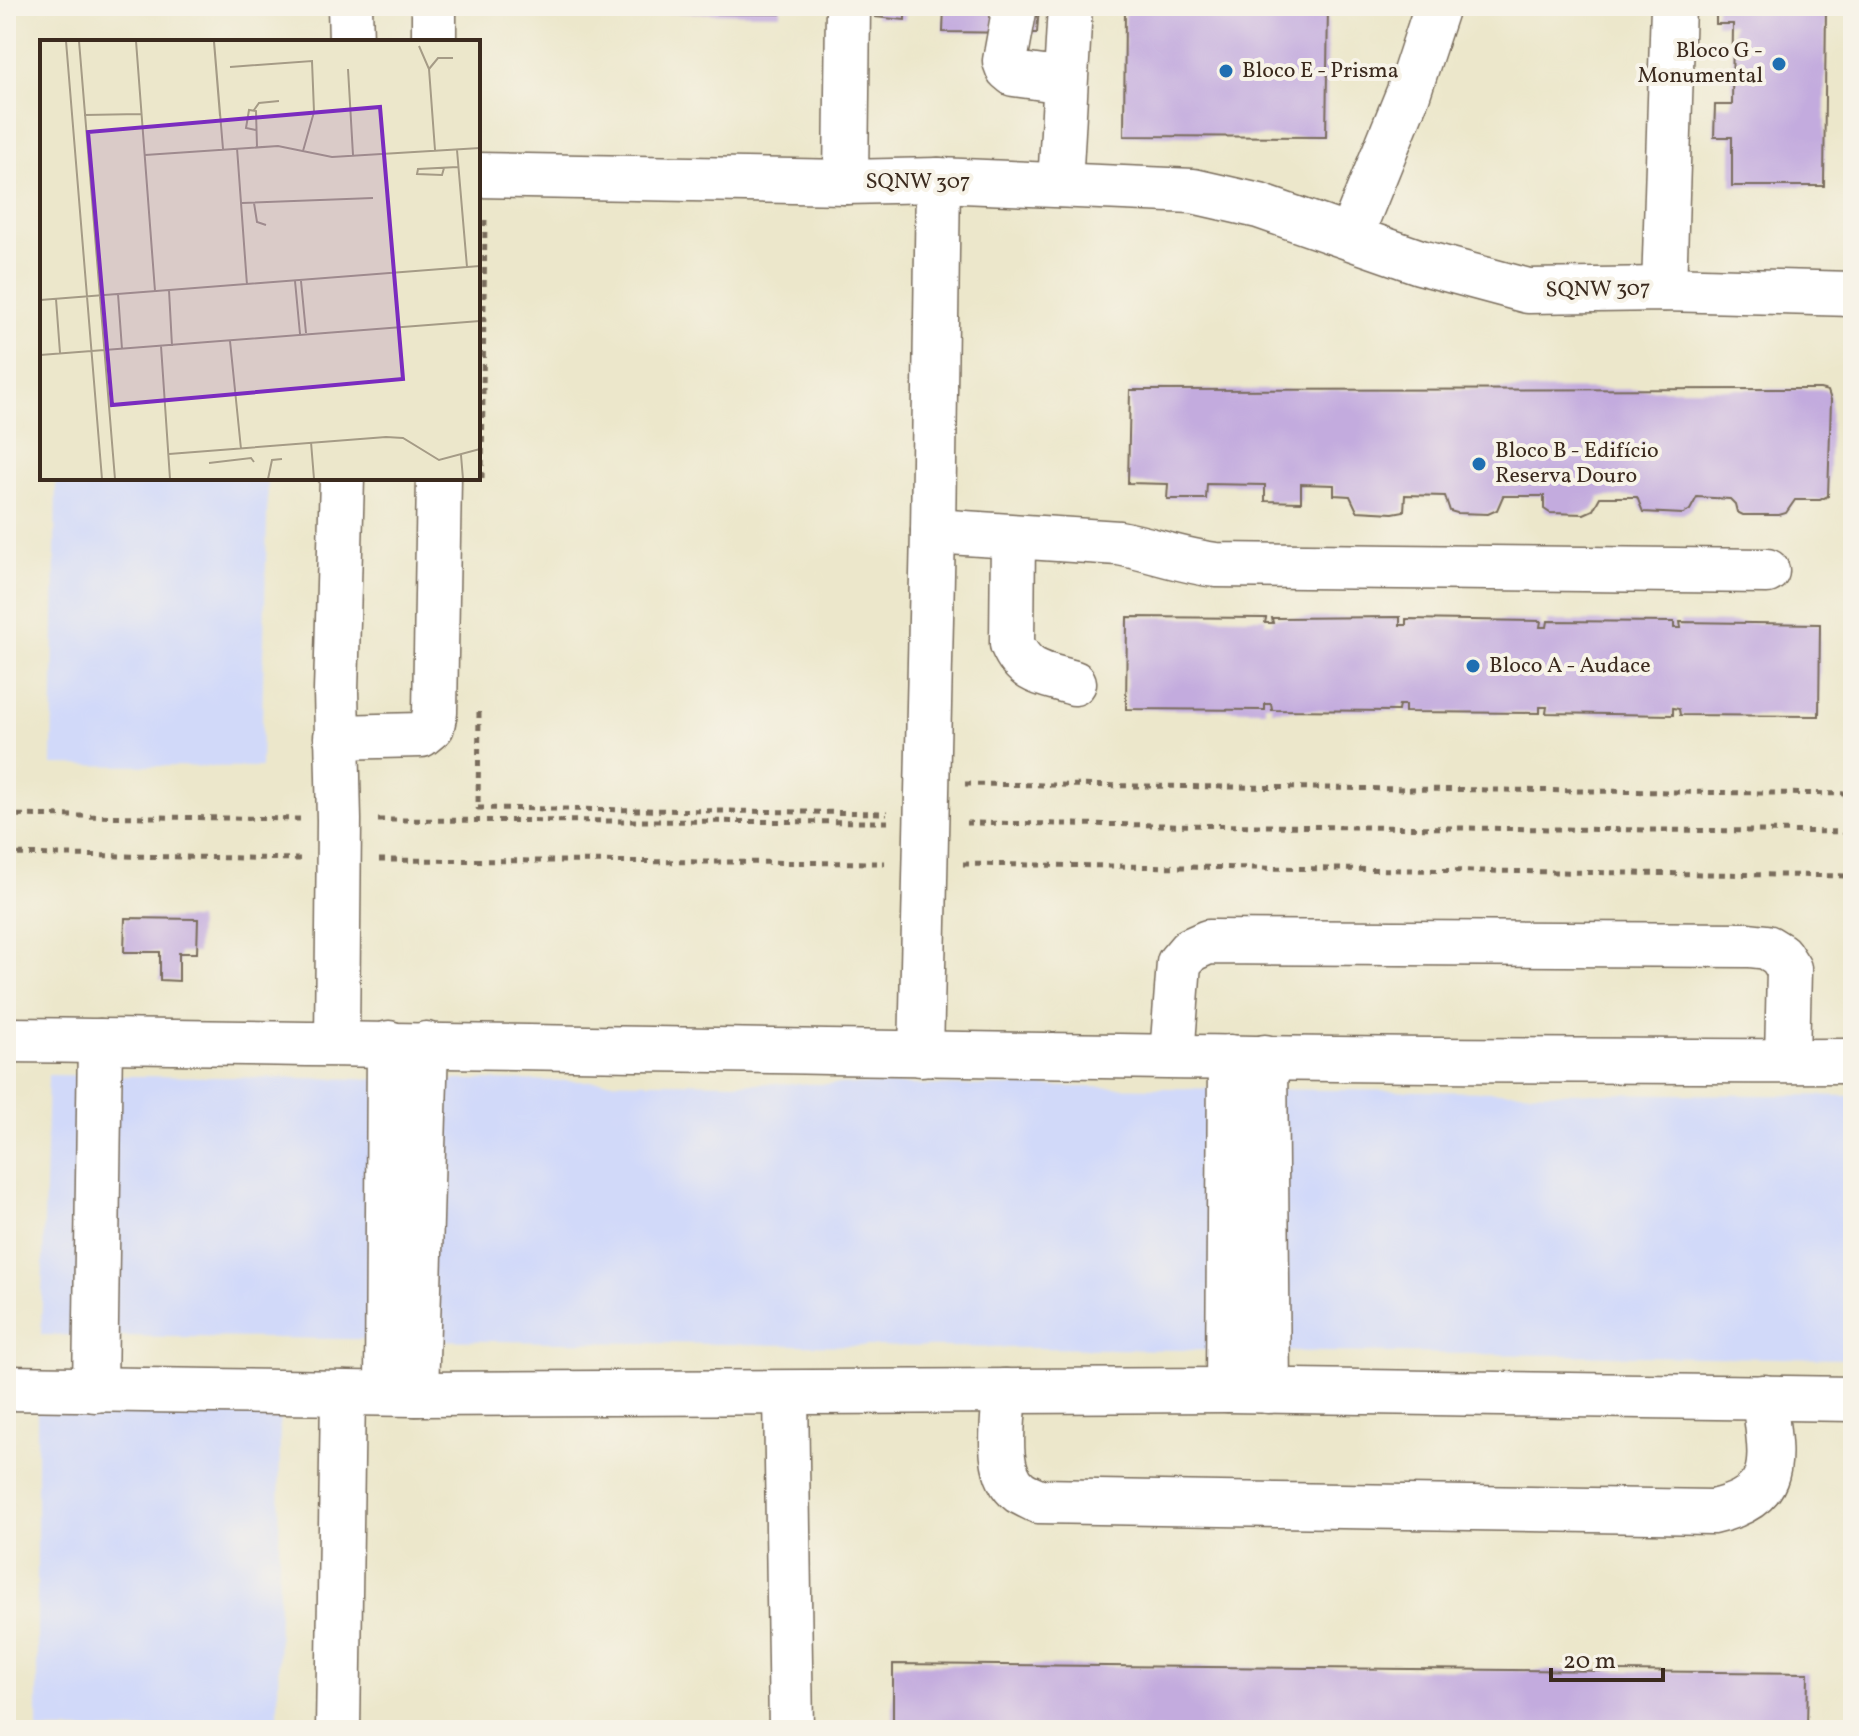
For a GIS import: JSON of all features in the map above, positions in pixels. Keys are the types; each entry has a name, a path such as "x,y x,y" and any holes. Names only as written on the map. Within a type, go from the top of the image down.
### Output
{"street":[{"path":"350,6 351,40"},
{"path":"434,6 434,40"},
{"path":"846,182 848,6"},
{"path":"1015,6 1005,61 1008,69 1014,74 1065,81"},
{"path":"1060,185 1070,6"},
{"path":"1350,237 1408,94 1437,6"},
{"path":"1664,289 1673,6"},
{"name":"SQNW 307","path":"482,175 846,182 938,180 1193,191 1259,206 1420,262 1528,291 1664,289 1853,294"},
{"path":"921,1054 938,180"},
{"path":"337,1042 339,820 336,737 342,480"},
{"path":"336,737 421,735 432,726 435,712 439,480"},
{"path":"933,531 1119,543 1147,548 1184,561 1216,565 1767,571"},
{"path":"1013,537 1012,644 1019,660 1030,670 1074,683"},
{"path":"1172,1056 1179,963 1190,950 1208,942 1734,944 1767,947 1780,955 1789,969 1787,1059"},
{"path":"6,1040 337,1042 921,1054 1853,1061"},
{"path":"95,1390 100,1041"},
{"path":"402,1394 408,1044"},
{"path":"1247,1057 1248,1390"},
{"path":"6,1388 402,1394 1248,1390 1853,1399"},
{"path":"1005,1391 1004,1460 1009,1478 1018,1491 1038,1501 1712,1512 1737,1507 1755,1496 1767,1476 1770,1454 1764,1397"},
{"path":"338,1730 343,1393"},
{"path":"786,1394 791,1730"}],"path":[{"path":"482,175 482,492"},
{"path":"479,698 478,808 927,798 1853,794"}],"shaded area":[{"path":"56,480 268,480 261,767 52,765"},
{"path":"48,1075 1853,1096 1853,1359 41,1335"},
{"path":"37,1398 280,1401 278,1730 37,1730"}],"building":[{"path":"577,6 780,6 780,14 576,12"},
{"path":"875,6 905,6 905,20 875,17"},
{"path":"944,6 1039,6 1037,33 943,32"},
{"name":"Bloco E - Prisma","path":"1125,6 1328,6 1326,137 1124,136"},
{"name":"Bloco G - Monumental","path":"1716,6 1826,6 1824,186 1732,186 1732,137 1714,137 1715,105 1732,105 1733,24 1716,24"},
{"name":"Bloco B - Edifício Reserva Douro","path":"1130,390 1828,391 1831,400 1828,496 1820,500 1795,500 1786,513 1779,515 1743,515 1737,512 1730,499 1697,497 1690,510 1683,514 1643,512 1637,497 1600,497 1593,510 1584,514 1550,513 1544,509 1544,496 1503,496 1497,510 1488,514 1457,513 1450,511 1445,496 1405,495 1404,511 1393,513 1357,511 1350,496 1334,495 1334,485 1301,484 1301,502 1265,501 1265,485 1207,484 1206,499 1167,499 1168,484 1128,483"},
{"name":"Bloco A - Audace","path":"1127,617 1266,618 1265,623 1273,623 1272,618 1400,617 1400,625 1406,625 1406,619 1541,621 1540,627 1547,627 1548,621 1674,622 1674,628 1681,628 1680,622 1820,624 1819,716 1680,715 1679,709 1673,708 1673,715 1546,713 1547,707 1540,707 1540,713 1405,712 1405,705 1399,705 1398,711 1272,710 1271,704 1265,704 1265,710 1126,709"},
{"path":"125,918 198,919 197,953 179,953 179,981 160,980 160,952 124,952"},
{"path":"893,1664 1808,1673 1807,1730 893,1730"}],"place":[{"name":"Bloco G - Monumental","path":"1779,64"},
{"name":"Bloco E - Prisma","path":"1226,71"},
{"name":"Bloco B - Edifício Reserva Douro","path":"1479,464"},
{"name":"Bloco A - Audace","path":"1473,666"}]}
